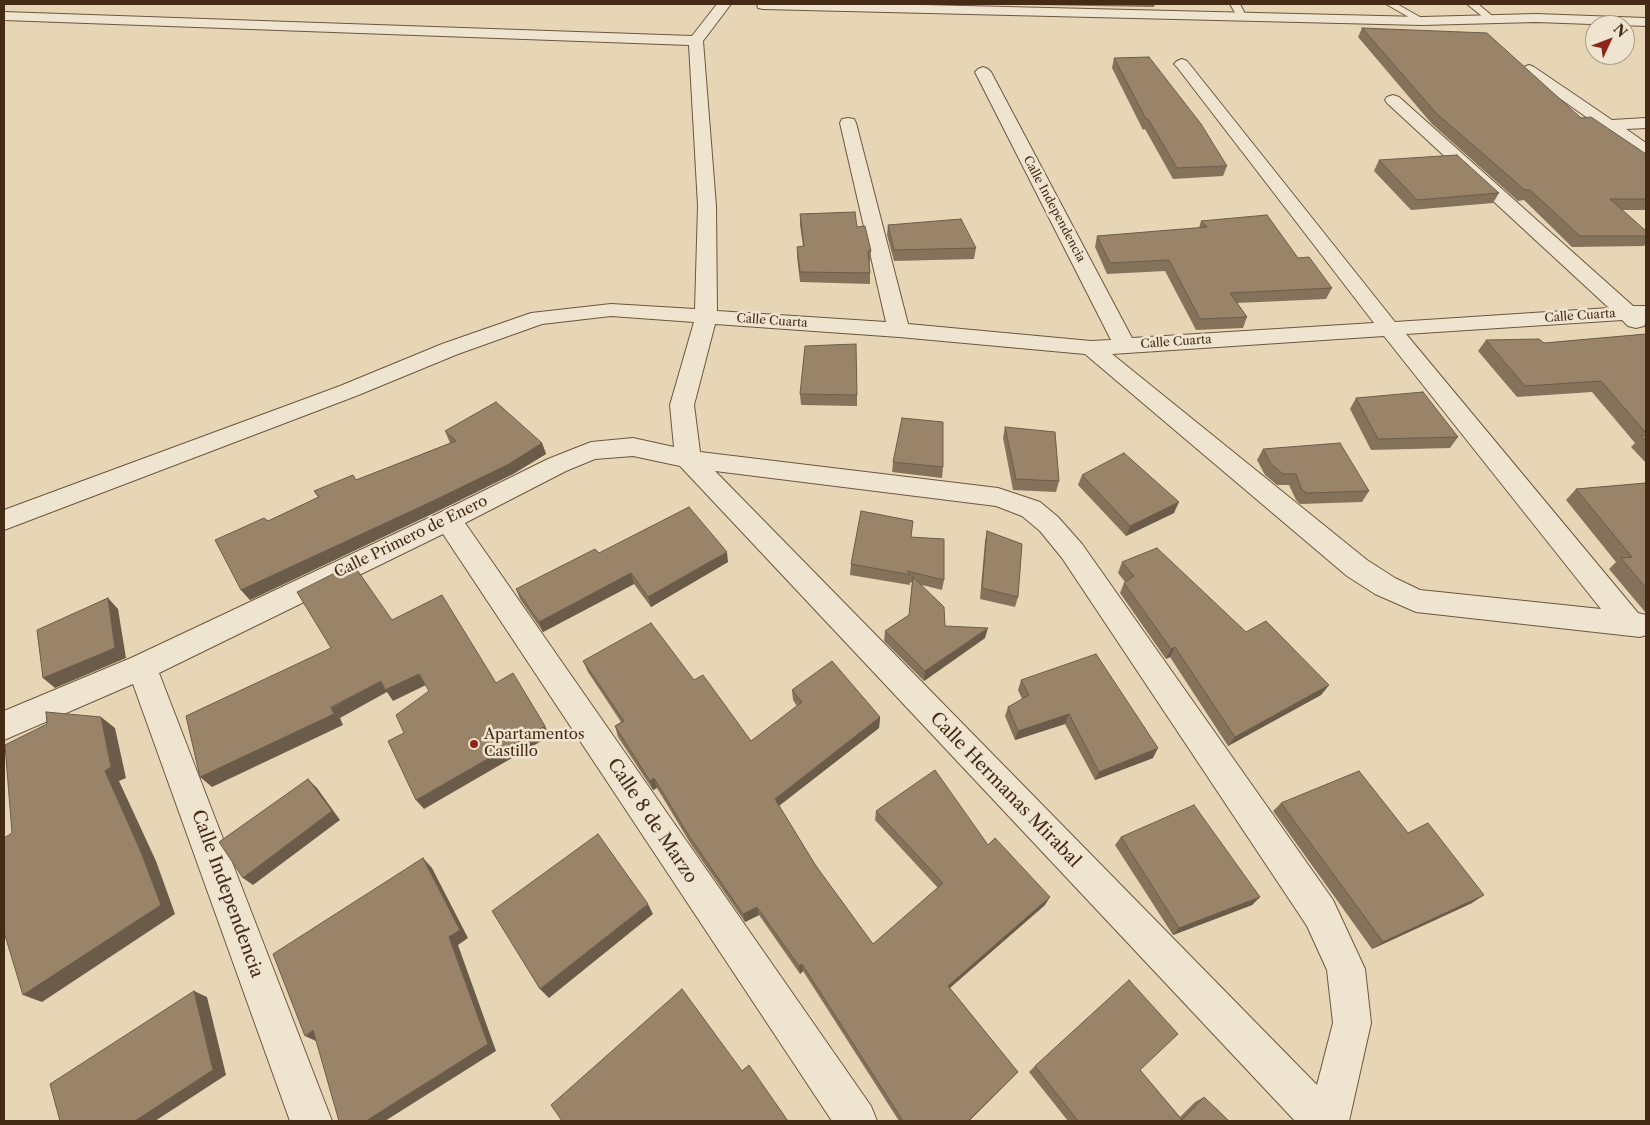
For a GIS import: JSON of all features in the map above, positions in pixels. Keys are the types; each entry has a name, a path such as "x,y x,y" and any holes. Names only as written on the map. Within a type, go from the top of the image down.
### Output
{"street":[{"path":"688,459 682,405 706,317 707,206 696,41 724,4"},
{"path":"763,5 1238,10 1422,21 1536,18 1646,22"},
{"path":"4,16 696,41"},
{"path":"1182,64 1389,328 1638,625"},
{"path":"1529,70 1646,151"},
{"name":"Calle Independencia","path":"983,72 1125,346"},
{"path":"1393,100 1637,312 1646,331"},
{"path":"848,123 899,330"},
{"path":"1609,125 1646,123"},
{"name":"Calle Cuarta","path":"4,520 348,391 450,349 539,318 611,310 899,330 1091,348 1637,312"},
{"path":"1091,348 1357,568 1385,586 1416,600 1638,625"},
{"name":"Calle Primero de Enero","path":"4,726 142,667 448,520 557,465 591,451 633,447 688,459 998,497 1031,509 1049,524 1072,551 1320,913 1346,968 1352,1023 1328,1121"},
{"name":"Calle Hermanas Mirabal","path":"688,459 1322,1121"},
{"name":"Calle 8 de Marzo","path":"448,520 856,1121"},
{"name":"Calle Independencia","path":"142,667 311,1121"}],"lane":[{"path":"1391,4 1422,21"},
{"path":"1472,4 1491,19"}],"building":[{"path":"1362,28 1487,33 1581,118 1591,117 1646,154 1646,199 1610,199 1646,231 1646,236 1580,236 1530,190 1525,190 1437,114"},
{"path":"1149,57 1201,124 1227,166 1177,168 1148,119 1146,119 1114,58"},
{"path":"1457,155 1499,193 1417,200 1379,160"},
{"path":"855,212 857,227 865,226 871,251 868,251 870,273 800,272 797,247 804,246 800,214"},
{"path":"1267,215 1298,258 1309,257 1332,288 1230,293 1247,317 1200,319 1169,260 1110,263 1097,236 1207,227 1201,221"},
{"path":"961,219 976,248 894,250 888,225"},
{"path":"1646,334 1646,433 1601,381 1525,386 1486,340 1539,339 1544,343"},
{"path":"856,344 857,395 800,394 805,346"},
{"path":"1423,392 1458,437 1378,439 1356,398"},
{"path":"496,402 542,443 509,464 241,590 215,540 264,518 268,521 319,497 314,491 353,475 356,480 456,441 445,431"},
{"path":"902,418 943,422 943,467 893,462"},
{"path":"1005,427 1055,432 1059,481 1016,479"},
{"path":"1340,443 1369,491 1307,493 1302,490 1296,474 1283,474 1271,464 1263,449"},
{"path":"1124,453 1179,502 1130,526 1082,475"},
{"path":"1646,483 1646,588 1621,558 1632,557 1576,489"},
{"path":"689,507 727,552 648,597 631,573 539,622 516,589 595,549 599,553"},
{"path":"861,511 913,521 911,537 944,539 944,580 907,571 911,575 851,564"},
{"path":"987,531 1022,544 1018,597 982,588"},
{"path":"1157,548 1246,632 1266,621 1329,685 1235,737 1175,647 1171,649 1124,583 1134,576 1122,562"},
{"path":"353,564 392,620 442,595 496,683 513,673 545,726 416,800 388,741 404,733 396,715 429,691 419,674 385,690 381,681 331,707 334,714 200,777 186,716 331,648 297,592"},
{"path":"913,577 944,607 945,626 988,628 925,671 885,631 909,615"},
{"path":"108,598 115,648 43,678 37,630"},
{"path":"651,623 694,680 703,675 751,741 802,702 792,690 832,661 880,717 775,799 816,866 873,944 943,883 876,811 935,770 988,845 995,838 1050,897 948,986 1018,1072 968,1121 903,1121 802,964 799,966 757,907 743,914 689,836 654,778 650,781 615,726 624,721 583,661"},
{"path":"1096,654 1158,748 1099,772 1069,714 1018,731 1008,707 1029,695 1021,680"},
{"path":"46,712 101,717 111,767 105,771 141,852 161,905 23,995 4,932 4,838 12,833 5,745 47,724"},
{"path":"1359,771 1408,833 1428,823 1484,895 1383,942 1281,803"},
{"path":"308,779 332,811 243,878 219,842"},
{"path":"1194,805 1260,897 1179,928 1121,837"},
{"path":"598,834 648,904 540,989 492,911"},
{"path":"423,858 460,930 449,937 488,1044 366,1121 339,1121 313,1030 305,1036 273,954"},
{"path":"1129,980 1178,1034 1140,1070 1182,1120 1204,1097 1229,1121 1078,1121 1035,1066"},
{"path":"682,989 742,1071 749,1065 788,1121 562,1121 551,1105"},
{"path":"194,991 213,1070 135,1121 60,1121 50,1084"}],"place":[{"name":"Apartamentos Castillo","path":"474,744"}]}
